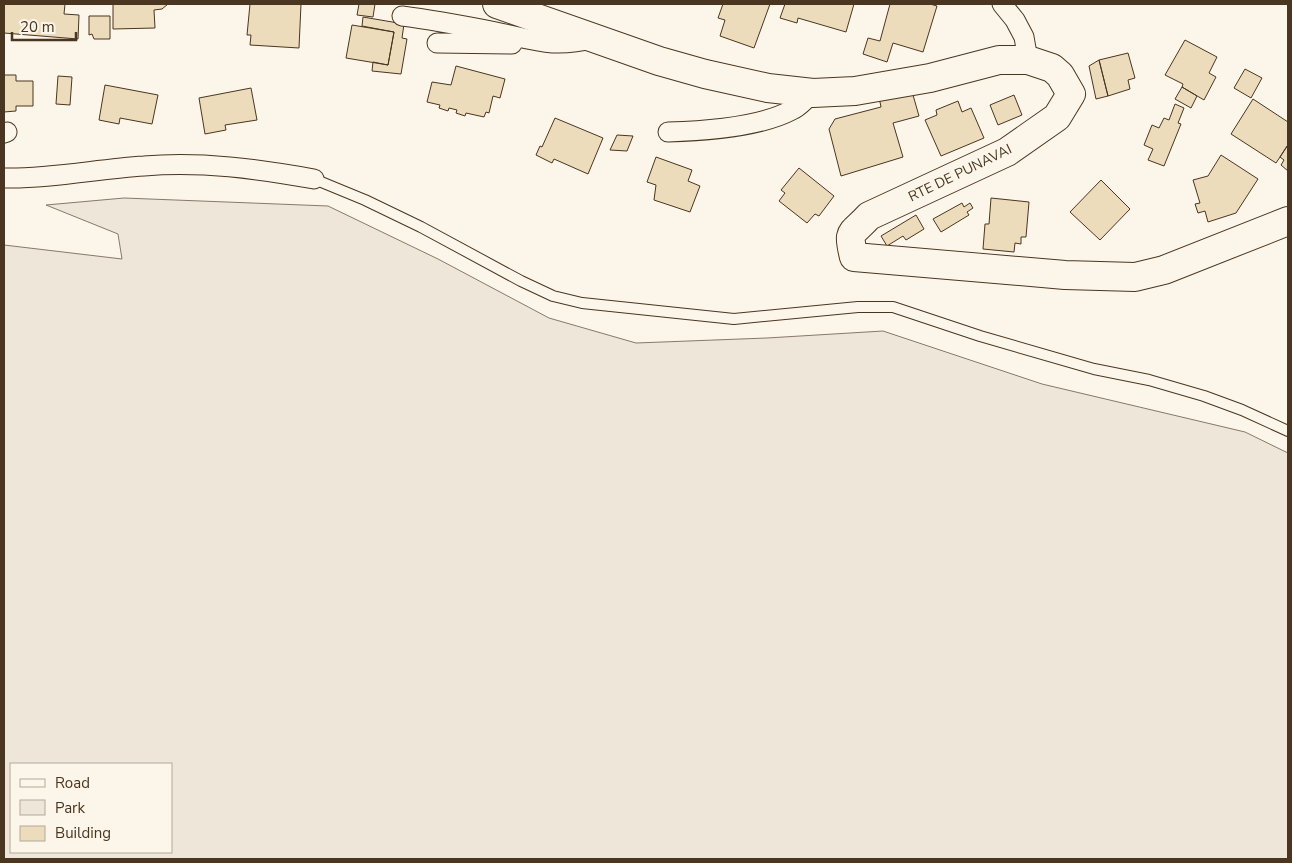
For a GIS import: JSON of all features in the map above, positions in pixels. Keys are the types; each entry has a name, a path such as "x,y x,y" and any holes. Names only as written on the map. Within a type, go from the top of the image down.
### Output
{"main road":[{"name":"RTE DE PUNAVAI","path":"497,4 659,61 704,74 768,88 813,93 855,90 930,78 999,60 1028,60 1052,68 1060,75 1071,94 1057,117 1007,152 869,216 852,232 850,240 854,257 1065,275 1135,277 1164,270 1288,221"}],"street":[{"path":"1002,4 1015,20 1024,36 1028,60"},
{"path":"402,16 508,34 538,42"},
{"path":"437,43 574,43 595,38"},
{"path":"668,132 721,129 775,118 794,110 813,93"},
{"path":"4,178 30,178 171,165 233,166 314,179"}],"lane":[{"path":"314,179 365,200 421,227 553,296 582,303 734,318 858,307 893,306 980,336 1094,369 1148,380 1204,396 1242,410 1288,431"}],"green space":[{"path":"124,198 328,206 438,259 549,318 636,343 883,331 1042,384 1245,432 1288,453 1288,859 4,859 4,245 122,259 118,234 46,205"}],"building":[{"path":"4,4 65,4 64,14 79,15 78,39 4,33"},
{"path":"113,4 168,4 162,9 154,10 155,28 113,29"},
{"path":"250,4 301,4 299,48 250,45 251,35 247,35"},
{"path":"359,4 375,4 373,17 357,15"},
{"path":"723,4 770,4 754,48 720,36 725,20 718,18"},
{"path":"785,4 854,4 846,32 798,18 797,23 780,18"},
{"path":"890,4 930,4 937,6 923,52 893,43 887,62 863,54 868,38 880,41"},
{"path":"89,16 110,16 110,39 94,39 92,34 89,35"},
{"path":"363,17 404,24 402,38 407,39 401,74 372,71 373,62 388,65 394,32 362,26"},
{"path":"352,25 394,32 388,65 346,58"},
{"path":"1185,40 1217,57 1209,73 1216,77 1204,100 1182,87 1183,84 1165,75"},
{"path":"1128,53 1135,78 1128,80 1130,89 1108,96 1099,60"},
{"path":"1099,60 1108,96 1096,99 1089,66"},
{"path":"456,66 505,79 500,98 493,96 489,113 486,112 484,117 466,113 465,116 456,113 457,110 449,108 448,111 439,108 440,105 427,102 432,82 451,85"},
{"path":"1245,69 1262,78 1251,98 1234,88"},
{"path":"4,75 16,75 16,81 33,81 33,106 16,106 16,111 4,112"},
{"path":"58,76 72,77 70,105 56,104"},
{"path":"105,85 158,95 152,124 120,118 119,124 99,120"},
{"path":"1182,87 1197,96 1191,108 1175,99"},
{"path":"251,88 257,120 225,125 226,130 205,134 199,98"},
{"path":"911,88 919,116 893,123 903,157 841,176 829,129 835,119 881,107 879,97"},
{"path":"1014,95 1022,115 998,125 990,105"},
{"path":"1253,99 1288,122 1288,145 1276,163 1231,134"},
{"path":"958,101 962,112 971,108 984,138 941,156 925,120 937,115 936,110"},
{"path":"1175,104 1184,108 1178,123 1181,124 1164,166 1148,160 1153,149 1144,145 1152,125 1159,128 1164,118 1169,120"},
{"path":"555,118 603,138 588,174 554,159 552,163 536,155 540,146 542,147"},
{"path":"617,135 633,136 627,151 610,150"},
{"path":"1287,146 1288,171 1281,165 1284,160 1280,157"},
{"path":"1221,155 1258,179 1236,213 1208,222 1205,211 1198,213 1195,204 1200,203 1193,180 1208,176"},
{"path":"656,157 692,170 688,181 700,186 690,212 654,200 656,185 647,182"},
{"path":"799,168 834,196 819,216 815,214 807,223 779,201 785,193 781,190"},
{"path":"1101,180 1130,209 1100,240 1070,212"},
{"path":"991,198 1029,202 1026,237 1021,237 1021,244 1015,243 1014,252 983,249 985,224 989,224"},
{"path":"962,203 964,207 970,203 973,208 967,212 969,215 941,232 933,219"},
{"path":"916,215 924,229 906,240 903,236 887,246 881,236"}]}
